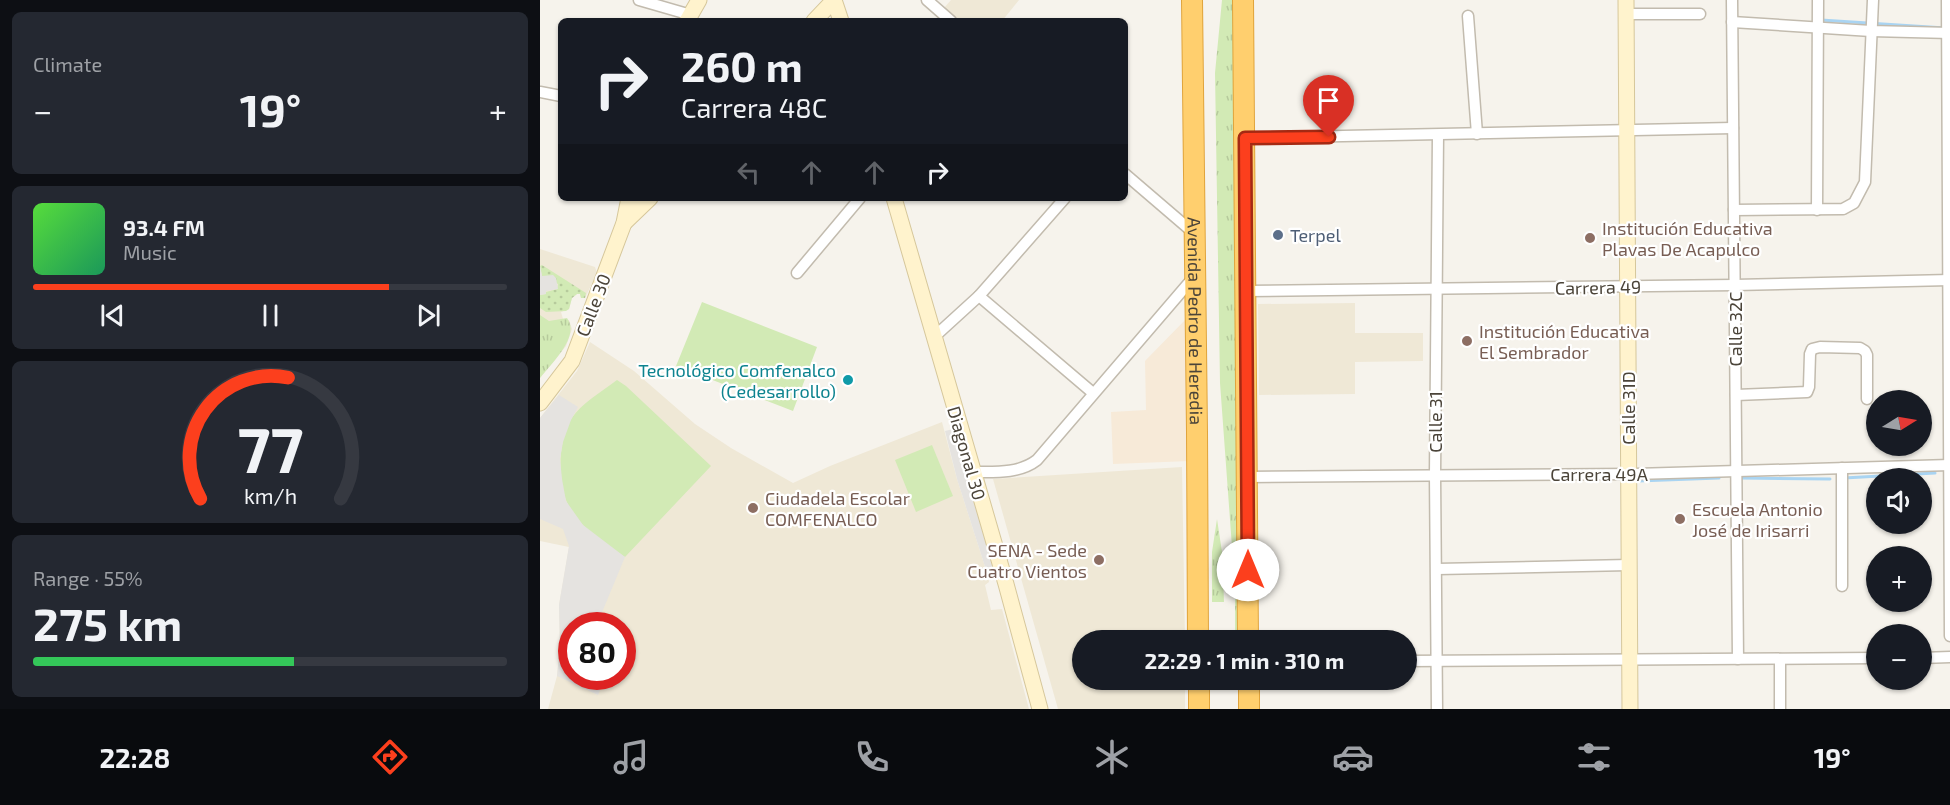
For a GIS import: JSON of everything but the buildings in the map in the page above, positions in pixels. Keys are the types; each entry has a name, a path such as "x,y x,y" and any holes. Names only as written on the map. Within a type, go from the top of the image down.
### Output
{"highway":[{"name":"Avenida Pedro de Heredia","path":"1192,0 1198,630"},
{"path":"1243,0 1248,630"},
{"path":"1199,690 1199,709"},
{"path":"1249,690 1249,709"}],"street":[{"path":"639,0 689,18 699,0"},
{"path":"817,18 834,0 840,18"},
{"path":"927,0 948,18"},
{"name":"Calle 32C","path":"1732,0 1738,659"},
{"path":"1818,0 1818,210"},
{"path":"1734,210 1843,209 1854,203 1865,182 1873,0"},
{"path":"1947,0 1950,636"},
{"path":"1626,7 1700,14"},
{"name":"Calle 31D","path":"1626,7 1630,709"},
{"path":"1468,16 1477,134"},
{"path":"1732,22 1871,31 1948,33"},
{"path":"540,92 558,95"},
{"path":"1245,138 1733,128"},
{"name":"Calle 31","path":"1437,709 1435,475 1438,135"},
{"path":"1128,177 1195,234"},
{"name":"Calle 30","path":"540,403 572,361 624,223 628,201"},
{"path":"624,223 647,201"},
{"path":"798,273 858,201"},
{"name":"Diagonal 30","path":"895,201 1040,709"},
{"path":"934,337 979,296 1062,201"},
{"path":"972,472 1023,469 1037,460 1196,276"},
{"name":"Carrera 49","path":"1246,291 1628,287 1949,280"},
{"path":"979,296 1093,393"},
{"path":"1736,395 1807,392 1812,349 1830,347 1860,348 1865,351 1867,390"},
{"name":"Carrera 49A","path":"1247,477 1628,474 1949,465"},
{"path":"1842,468 1842,586"},
{"path":"1437,569 1629,565"},
{"path":"1932,658 1950,657"},
{"path":"1780,658 1780,709"},
{"path":"1417,661 1866,658"}],"shaded area":[{"path":"951,0 1019,0 1004,18 956,18 944,8"},
{"path":"540,249 595,267 597,273 585,298 577,294 572,298 569,309 561,312 563,319 569,320 572,329 566,346 540,378"},
{"path":"540,266 542,276 553,275 556,278 558,289 546,291 546,294 540,295"},
{"path":"1355,303 1355,333 1423,333 1423,361 1355,362 1355,394 1259,395 1258,304"},
{"path":"1188,317 1190,461 1113,464 1111,412 1146,410 1145,361"},
{"name":"Ciudadela Escolar COMFENALCO","path":"590,342 634,371 695,424 731,448 793,483 942,422 957,479 988,576 989,582 985,585 991,610 1002,609 1029,709 548,709 558,666 558,690 636,690 636,612 559,612 569,547 540,541 540,418 577,371"},
{"path":"559,395 578,407 563,442 560,459 566,501 583,525 625,557 602,612 559,612 569,546 563,529 540,519 540,418"},
{"path":"953,429 996,573 988,576 957,479 945,431"},
{"name":"SENA - Sede Cuatro Vientos","path":"1182,467 1185,630 1072,630 1072,690 1185,690 1185,709 1058,709 993,479"},
{"path":"587,690 600,690 598,695"}],"green space":[{"path":"1222,0 1237,0 1241,630 1235,630 1235,588 1220,383 1215,73"},
{"path":"542,265 586,293 585,298 577,294 572,298 569,309 566,311 546,312 540,308 540,295 557,289 558,284 542,276 540,266"},
{"path":"702,302 817,347 793,411 676,366"},
{"path":"540,315 549,321 567,318 570,333 563,350 540,378"},
{"path":"617,380 711,466 625,557 591,532 575,515 563,491 561,470 564,437 571,419 586,403"},
{"path":"932,445 953,496 916,512 895,460"},
{"path":"1217,519 1222,552 1224,602 1212,602 1212,552"}],"waterway":[{"path":"1821,20 1945,28"},
{"path":"1844,478 1935,473"},
{"path":"1638,481 1719,478"},
{"path":"1739,478 1830,479"}],"place":[{"name":"Terpel","path":"1278,235"},
{"name":"Institución Educativa Plavas De Acapulco","path":"1590,238"},
{"name":"Institución Educativa El Sembrador","path":"1467,341"},
{"name":"Tecnológico Comfenalco (Cedesarrollo)","path":"848,380"},
{"name":"Ciudadela Escolar COMFENALCO","path":"753,508"},
{"name":"Escuela Antonio José de Irisarri","path":"1680,519"},
{"name":"SENA - Sede Cuatro Vientos","path":"1099,560"}],"route":[{"path":"1248,570 1245,138 1329,137"}]}
